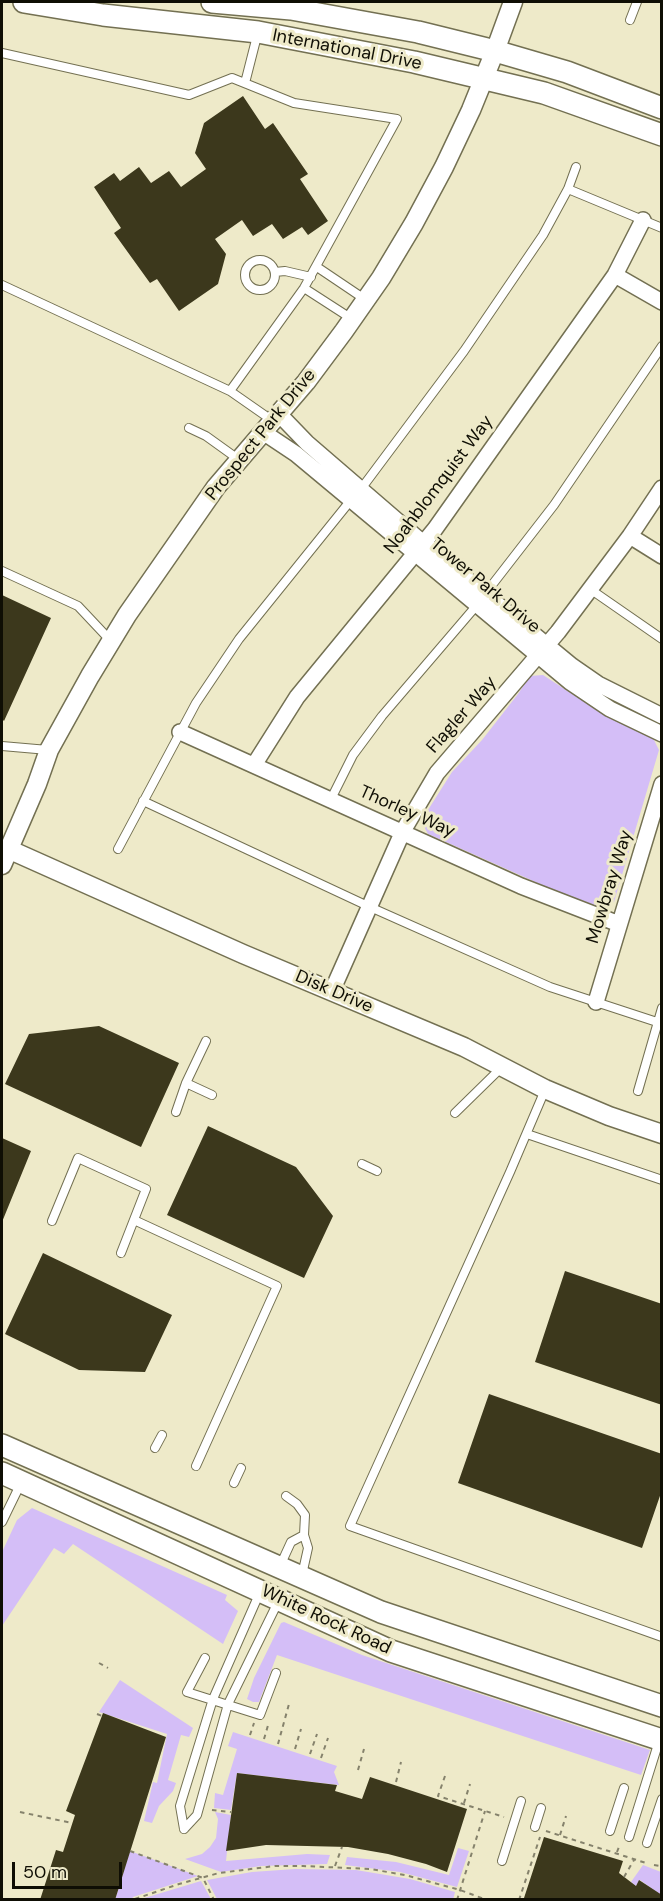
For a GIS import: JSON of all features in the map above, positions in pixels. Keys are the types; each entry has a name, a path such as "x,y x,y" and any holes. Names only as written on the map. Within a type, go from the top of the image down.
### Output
{"main road":[{"name":"International Drive","path":"24,2 103,15 258,32 414,62 544,93 662,135"},
{"name":"International Drive","path":"212,2 291,9 368,21 495,51 567,72 662,108"},
{"name":"White Rock Road","path":"2,1444 381,1612 662,1706"},
{"name":"White Rock Road","path":"2,1473 391,1651 660,1740"}],"street":[{"name":"Prospect Park Drive","path":"4,856 38,784 49,750 111,641 216,487 306,382 366,300 408,233 444,167 483,80 513,2"},
{"name":"Noahblomquist Way","path":"254,765 297,696 435,529 615,276 643,219"},
{"path":"615,276 662,302"},
{"name":"Tower Park Drive","path":"271,422 296,454 356,494"},
{"name":"Tower Park Drive","path":"271,422 307,443 356,494 610,709 662,734"},
{"name":"Flagler Way","path":"332,991 403,831 437,773 542,651 630,536 662,488"},
{"path":"630,536 662,556"},
{"name":"Tower Park Drive","path":"542,651 598,684 662,716"},
{"name":"Thorley Way","path":"180,732 521,886 619,924"},
{"name":"Mowbray Way","path":"596,1002 619,924 658,808 662,784"},
{"name":"Disk Drive","path":"4,856 464,1047 545,1089 609,1116 662,1134"}],"lane":[{"path":"630,20 637,2"},
{"path":"245,83 258,32"},
{"path":"2,53 189,95 232,78 294,104 397,119 311,278 230,391"},
{"path":"118,849 196,703 239,639 356,494 464,351 543,235 568,189 576,167"},
{"path":"568,189 662,228"},
{"path":"317,267 366,300"},
{"path":"275,272 285,271 311,278"},
{"path":"2,285 230,391 271,422"},
{"path":"304,288 352,319"},
{"path":"331,799 353,755 376,724 481,600 554,505 662,346"},
{"path":"189,428 206,436 239,460"},
{"path":"2,571 78,606 111,641"},
{"path":"590,589 662,639"},
{"path":"2,746 49,750"},
{"path":"143,801 370,907 550,987 657,1022"},
{"path":"638,1091 662,1008"},
{"path":"176,1112 186,1083 206,1041"},
{"path":"455,1113 502,1066"},
{"path":"186,1083 212,1095"},
{"path":"545,1089 527,1134 350,1526 662,1637"},
{"path":"527,1134 662,1180"},
{"path":"52,1221 78,1158 146,1189 121,1253"},
{"path":"362,1164 377,1171"},
{"path":"134,1220 276,1286 196,1466"},
{"path":"155,1448 162,1435"},
{"path":"234,1483 241,1468"},
{"path":"2,1522 21,1482"},
{"path":"286,1496 297,1504 305,1515 304,1535 308,1548 301,1578"},
{"path":"279,1568 291,1542 304,1535"},
{"path":"270,1595 228,1704 197,1815 184,1829 180,1806 213,1700 270,1595"},
{"path":"205,1658 187,1692 260,1715 276,1673"},
{"path":"629,1837 660,1740"},
{"path":"610,1831 624,1788"},
{"path":"647,1843 662,1799"},
{"path":"502,1861 521,1801"},
{"path":"535,1827 541,1808"}],"path":[{"path":"99,1663 108,1668"},
{"path":"279,1744 289,1704"},
{"path":"97,1714 102,1716"},
{"path":"264,1739 270,1719"},
{"path":"295,1749 301,1729"},
{"path":"310,1754 317,1734"},
{"path":"321,1758 328,1738"},
{"path":"358,1770 364,1749"},
{"path":"396,1782 401,1762"},
{"path":"445,1776 438,1796 515,1820"},
{"path":"464,1803 470,1784"},
{"path":"212,1810 231,1812"},
{"path":"457,1899 485,1811"},
{"path":"20,1812 72,1823"},
{"path":"561,1834 566,1816"},
{"path":"519,1899 543,1830 646,1863"},
{"path":"335,1866 342,1847"},
{"path":"130,1851 203,1878 214,1899"},
{"path":"624,1877 634,1860"},
{"path":"654,1864 660,1866"},
{"path":"136,1899 155,1891 219,1874 275,1866 335,1866 405,1875 487,1899"}],"shaded area":[{"path":"543,675 592,707 652,736 659,750 614,902 600,907 560,893 428,834 421,821 452,772 482,740 530,676"},
{"path":"32,1508 227,1595 225,1600 238,1611 223,1644 73,1544 64,1554 54,1548 2,1626 2,1552 17,1520"},
{"path":"284,1622 362,1655 650,1750 641,1775 277,1655 259,1702 253,1702 247,1699 254,1678 281,1623"},
{"path":"120,1680 193,1728 189,1737 181,1735 168,1780 176,1783 173,1791 159,1806 152,1823 144,1821 153,1782 157,1783 167,1734 99,1712"},
{"path":"233,1732 337,1766 334,1772 339,1785 237,1773 231,1810 214,1808 215,1793 223,1795 237,1749 228,1746"},
{"path":"215,1812 231,1815 226,1861 307,1854 330,1855 327,1864 261,1866 221,1872 185,1859 202,1854 216,1838 218,1819"},
{"path":"458,1848 469,1851 457,1887 400,1872 345,1865 347,1857 396,1862 449,1875"},
{"path":"130,1851 198,1876 132,1899 115,1900"},
{"path":"643,1865 661,1872 661,1895 640,1880 636,1886 631,1882"},
{"path":"295,1869 356,1870 410,1879 455,1892 453,1900 217,1899 207,1880 252,1872"},
{"path":"201,1881 211,1899 141,1899"}],"building":[{"path":"243,96 265,129 273,123 308,174 300,179 328,221 308,235 302,227 283,239 272,224 253,236 242,220 215,239 226,254 218,284 179,311 157,279 150,283 114,233 121,228 94,187 114,173 120,181 139,167 151,183 169,171 181,187 206,169 195,153 204,123"},
{"path":"2,595 51,618 4,721 2,719"},
{"path":"99,1026 179,1063 141,1147 5,1084 29,1034"},
{"path":"208,1126 296,1167 333,1216 304,1278 167,1215"},
{"path":"2,1138 31,1151 2,1222"},
{"path":"43,1253 172,1315 145,1372 79,1370 5,1334"},
{"path":"565,1271 662,1304 662,1405 535,1362"},
{"path":"489,1394 662,1454 662,1490 642,1548 458,1483"},
{"path":"103,1713 166,1737 115,1900 40,1900 56,1850 63,1852 75,1815 66,1811"},
{"path":"237,1773 337,1785 335,1791 362,1799 370,1777 467,1809 447,1872 388,1854 348,1847 266,1845 226,1851"},
{"path":"544,1837 623,1861 619,1873 636,1886 639,1880 662,1895 662,1900 524,1898"}]}
